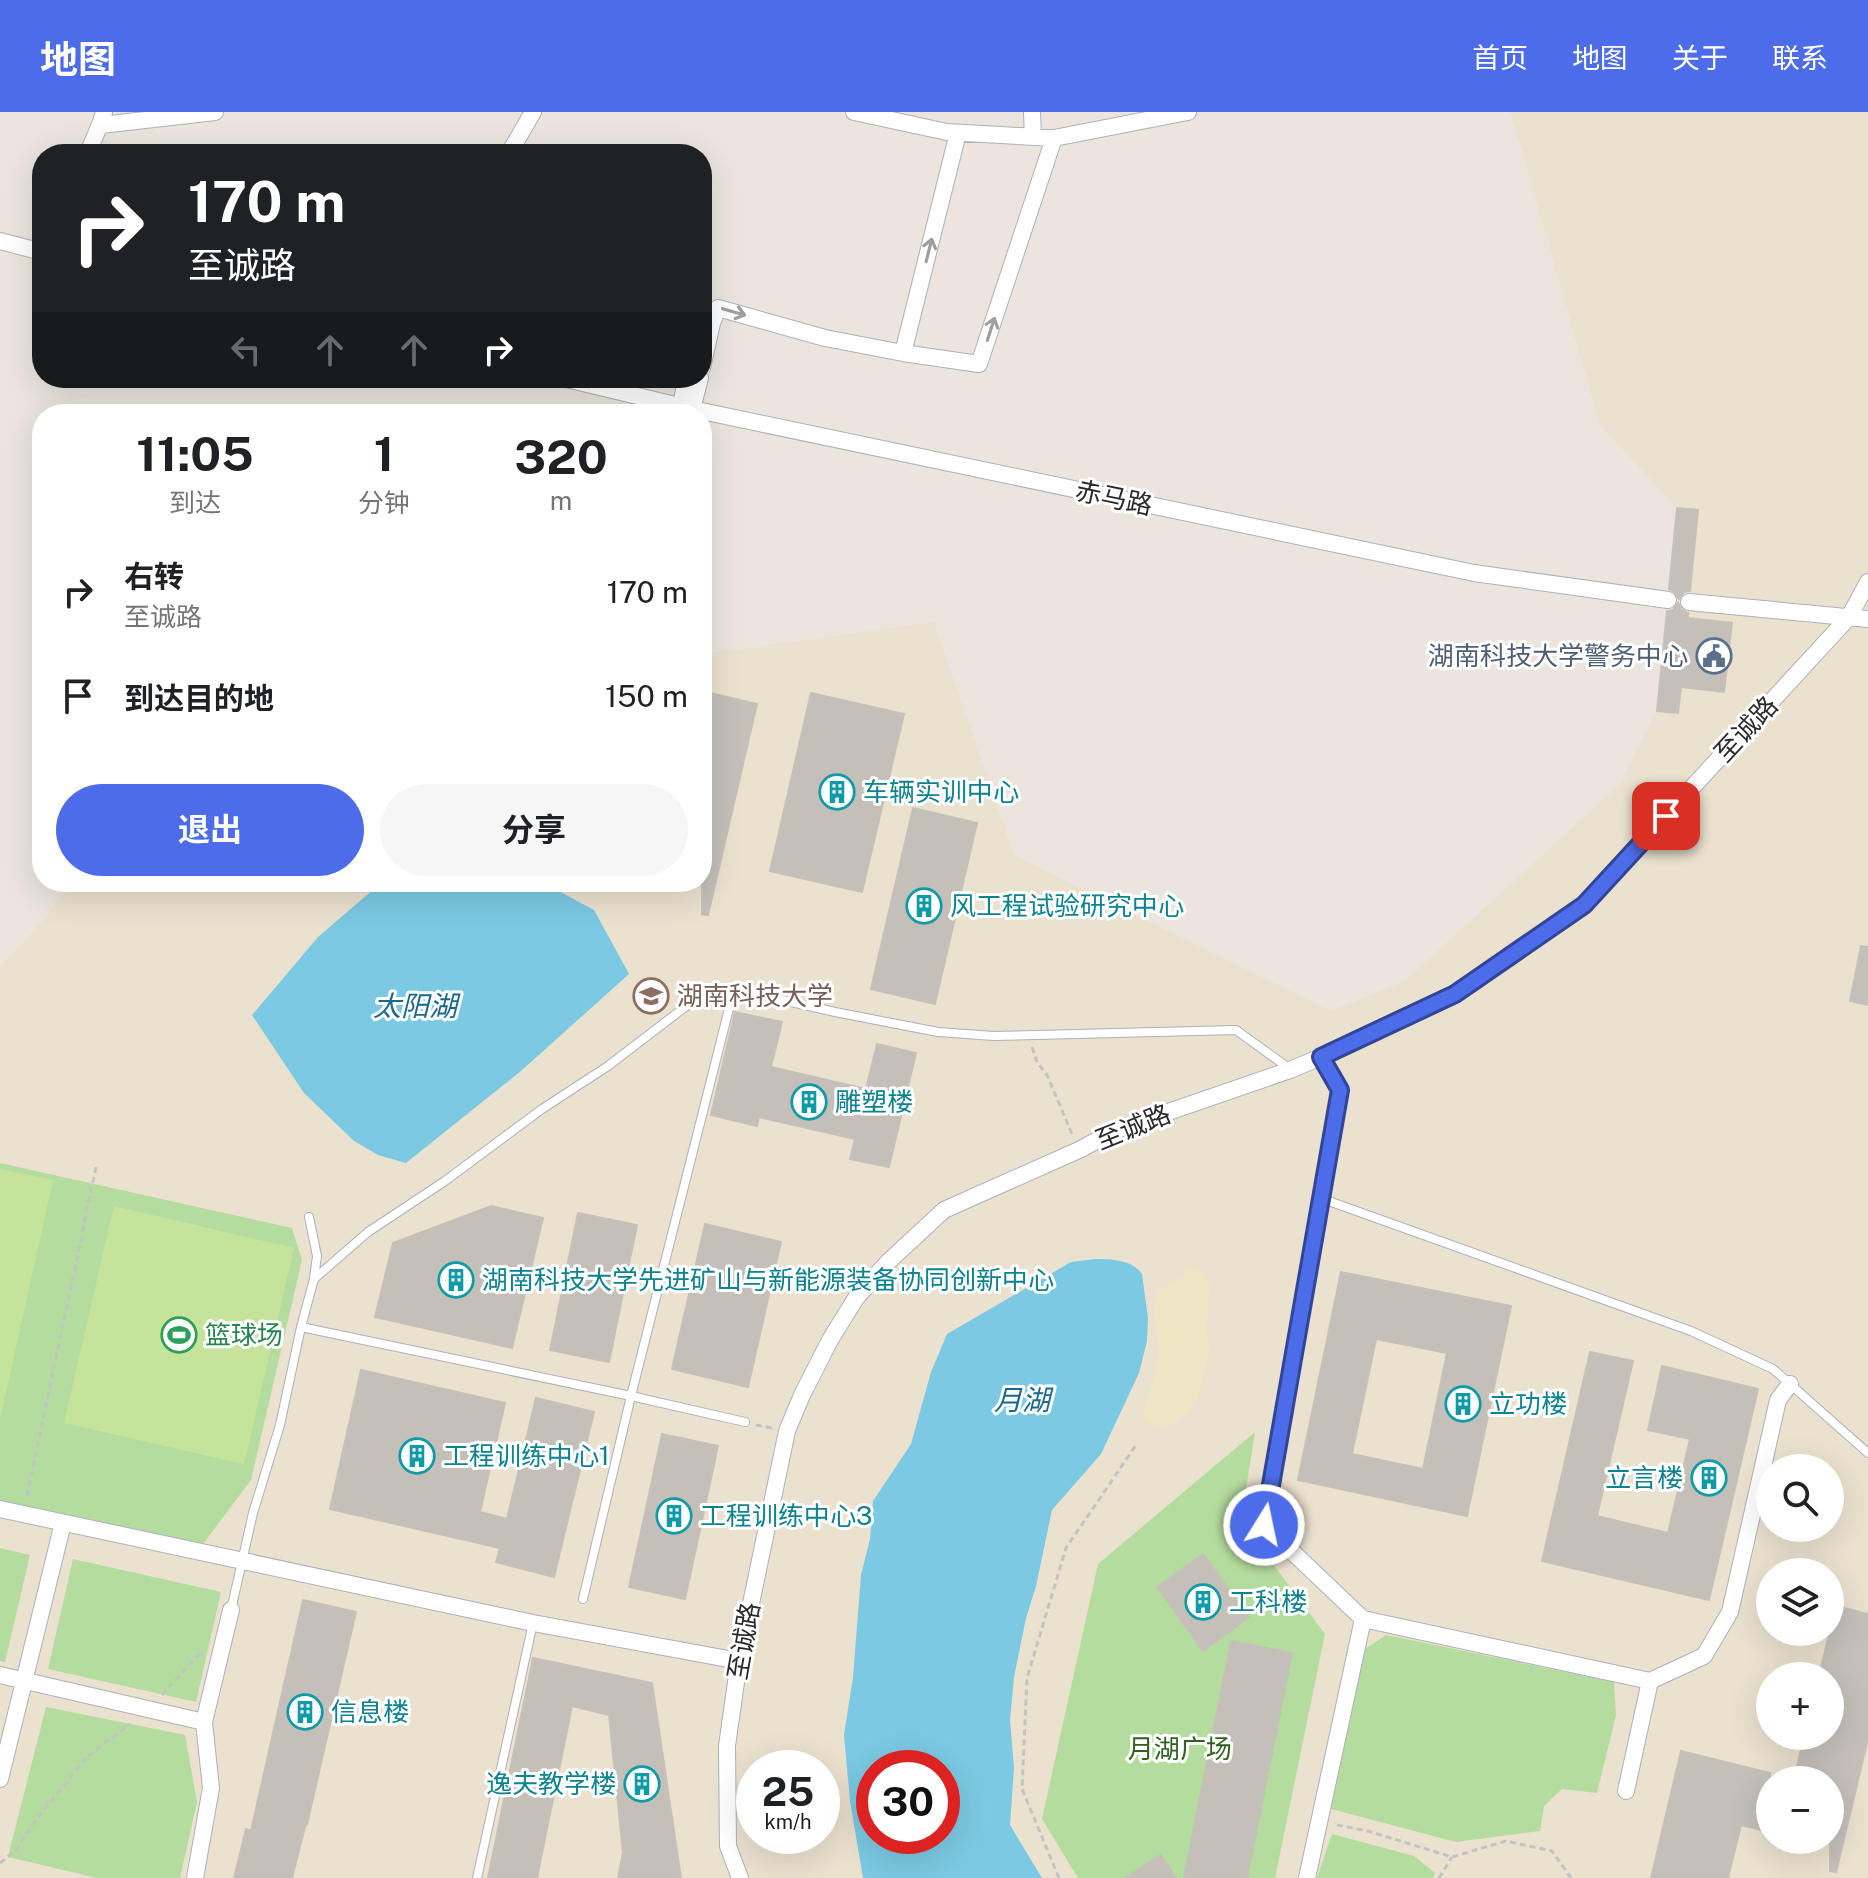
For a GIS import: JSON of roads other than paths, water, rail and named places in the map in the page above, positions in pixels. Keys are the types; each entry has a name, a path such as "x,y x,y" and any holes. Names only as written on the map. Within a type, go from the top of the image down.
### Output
{"street":[{"path":"91,144 103,118 215,112"},
{"path":"514,144 533,112"},
{"path":"854,112 958,133 1054,138 1188,112"},
{"path":"1032,112 1033,137"},
{"path":"903,353 958,133"},
{"path":"712,323 718,308 825,338 979,364 1054,138"},
{"path":"0,241 32,249"},
{"name":"赤马路","path":"603,388 669,404"},
{"name":"赤马路","path":"712,413 1474,573 1668,600"},
{"name":"至诚路","path":"740,1878 728,1846 727,1774 727,1746 739,1661 787,1431 830,1340 856,1298 888,1262 944,1210 1079,1150 1116,1130 1290,1070 1455,994 1584,905 1849,617 1868,582"},
{"path":"1689,602 1868,619"},
{"path":"1321,1057 1340,1090 1264,1525 1363,1619 1650,1681 1704,1656 1730,1612 1778,1400 1790,1384"},
{"path":"0,1509 533,1623 739,1661"},
{"path":"0,1779 63,1523"},
{"path":"195,1878 211,1788 204,1722 231,1610"},
{"path":"1307,1878 1363,1619"},
{"path":"0,1675 204,1722"},
{"path":"1626,1791 1650,1681"}],"lane":[{"path":"583,1599 734,989"},
{"path":"314,1279 368,1232 608,1066 685,1007 710,994 734,989 938,1032 994,1036 1236,1030 1290,1070"},
{"path":"1323,1199 1691,1331 1773,1369 1868,1453"},
{"path":"231,1610 253,1513 280,1425 314,1279 317,1256 309,1217"},
{"path":"301,1327 745,1422"},
{"path":"477,1878 533,1623"}],"water":[{"name":"太阳湖","path":"370,892 561,892 594,910 629,974 521,1071 406,1163 378,1155 354,1141 304,1093 252,1015 318,937"},
{"name":"月湖","path":"1115,1260 1127,1263 1142,1274 1148,1318 1147,1341 1139,1373 1101,1454 1052,1510 1014,1677 1010,1720 1014,1768 1010,1825 1042,1878 863,1878 859,1854 960,1854 960,1750 856,1750 856,1837 844,1735 853,1677 861,1575 870,1539 873,1501 911,1444 931,1372 947,1334 1071,1262"}],"place":[{"name":"湖南科技大学警务中心","path":"1714,656"},
{"name":"车辆实训中心","path":"837,792"},
{"name":"风工程试验研究中心","path":"924,906"},
{"name":"湖南科技大学","path":"651,996"},
{"name":"雕塑楼","path":"809,1102"},
{"name":"湖南科技大学先进矿山与新能源装备协同创新中心","path":"456,1280"},
{"name":"篮球场","path":"179,1335"},
{"name":"立功楼","path":"1463,1404"},
{"name":"工程训练中心1","path":"417,1456"},
{"name":"立言楼","path":"1709,1478"},
{"name":"工程训练中心3","path":"674,1516"},
{"name":"工科楼","path":"1203,1602"},
{"name":"信息楼","path":"305,1712"},
{"name":"逸夫教学楼","path":"642,1784"}],"park label":[{"name":"月湖广场","path":"1180,1749"}]}
